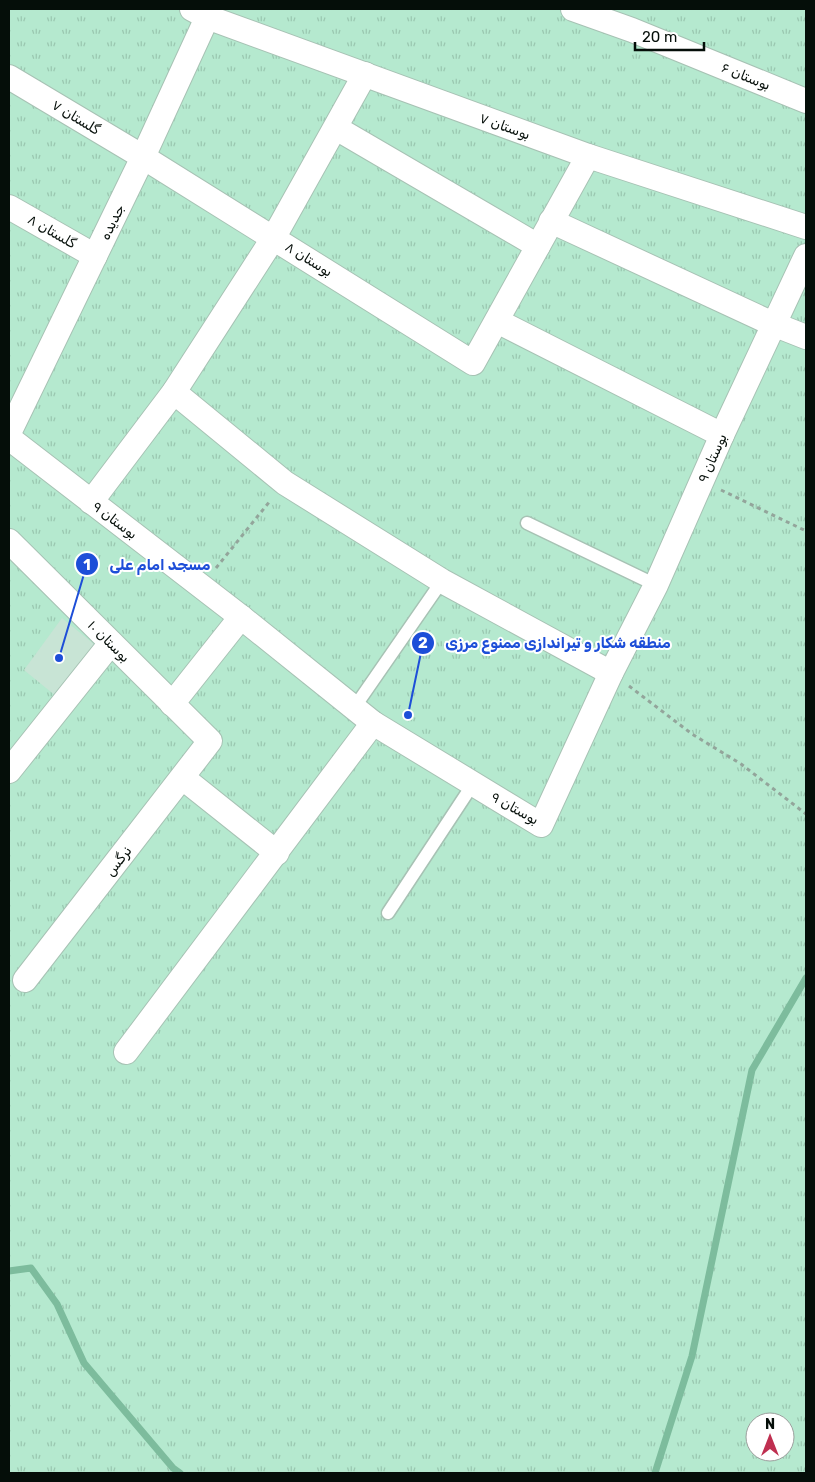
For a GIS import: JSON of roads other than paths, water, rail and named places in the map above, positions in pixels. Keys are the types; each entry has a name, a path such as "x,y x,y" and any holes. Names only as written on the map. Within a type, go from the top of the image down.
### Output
{"street":[{"name":"بوستان ۶","path":"574,9 632,30 806,101"},
{"name":"بوستان ۷","path":"203,11 365,74 588,156 806,227"},
{"name":"جدیده","path":"9,433 143,157 203,11"},
{"path":"91,502 174,392 274,238 365,74"},
{"name":"گلستان ۷","path":"9,78 143,157"},
{"path":"336,128 538,246"},
{"path":"588,156 497,321 722,434"},
{"name":"بوستان ۸","path":"143,157 474,363 497,321"},
{"name":"گلستان ۸","path":"9,206 95,256"},
{"path":"551,221 773,324 806,337"},
{"name":"بوستان ۹","path":"9,438 241,617 373,723 541,825 611,672 656,585 722,434 806,256"},
{"path":"174,392 285,484 442,582 611,672"},
{"name":"بوستان ۱۰","path":"9,540 210,741"},
{"path":"172,704 241,617"},
{"path":"9,771 112,643"},
{"path":"126,1052 373,723"},
{"name":"نرگس","path":"25,980 210,741"},
{"path":"183,778 276,853"}],"lane":[{"path":"527,523 656,585"},
{"path":"354,708 442,582"},
{"path":"388,913 474,784"}],"waterway":[{"path":"655,1473 692,1356 752,1070 806,978"},
{"path":"9,1271 31,1268 57,1304 84,1363 173,1468 180,1473"}],"place":[{"name":"مسجد امام علی","path":"59,658"},
{"name":"منطقه شکار و تیراندازی ممنوع مرزی","path":"408,715"}]}
